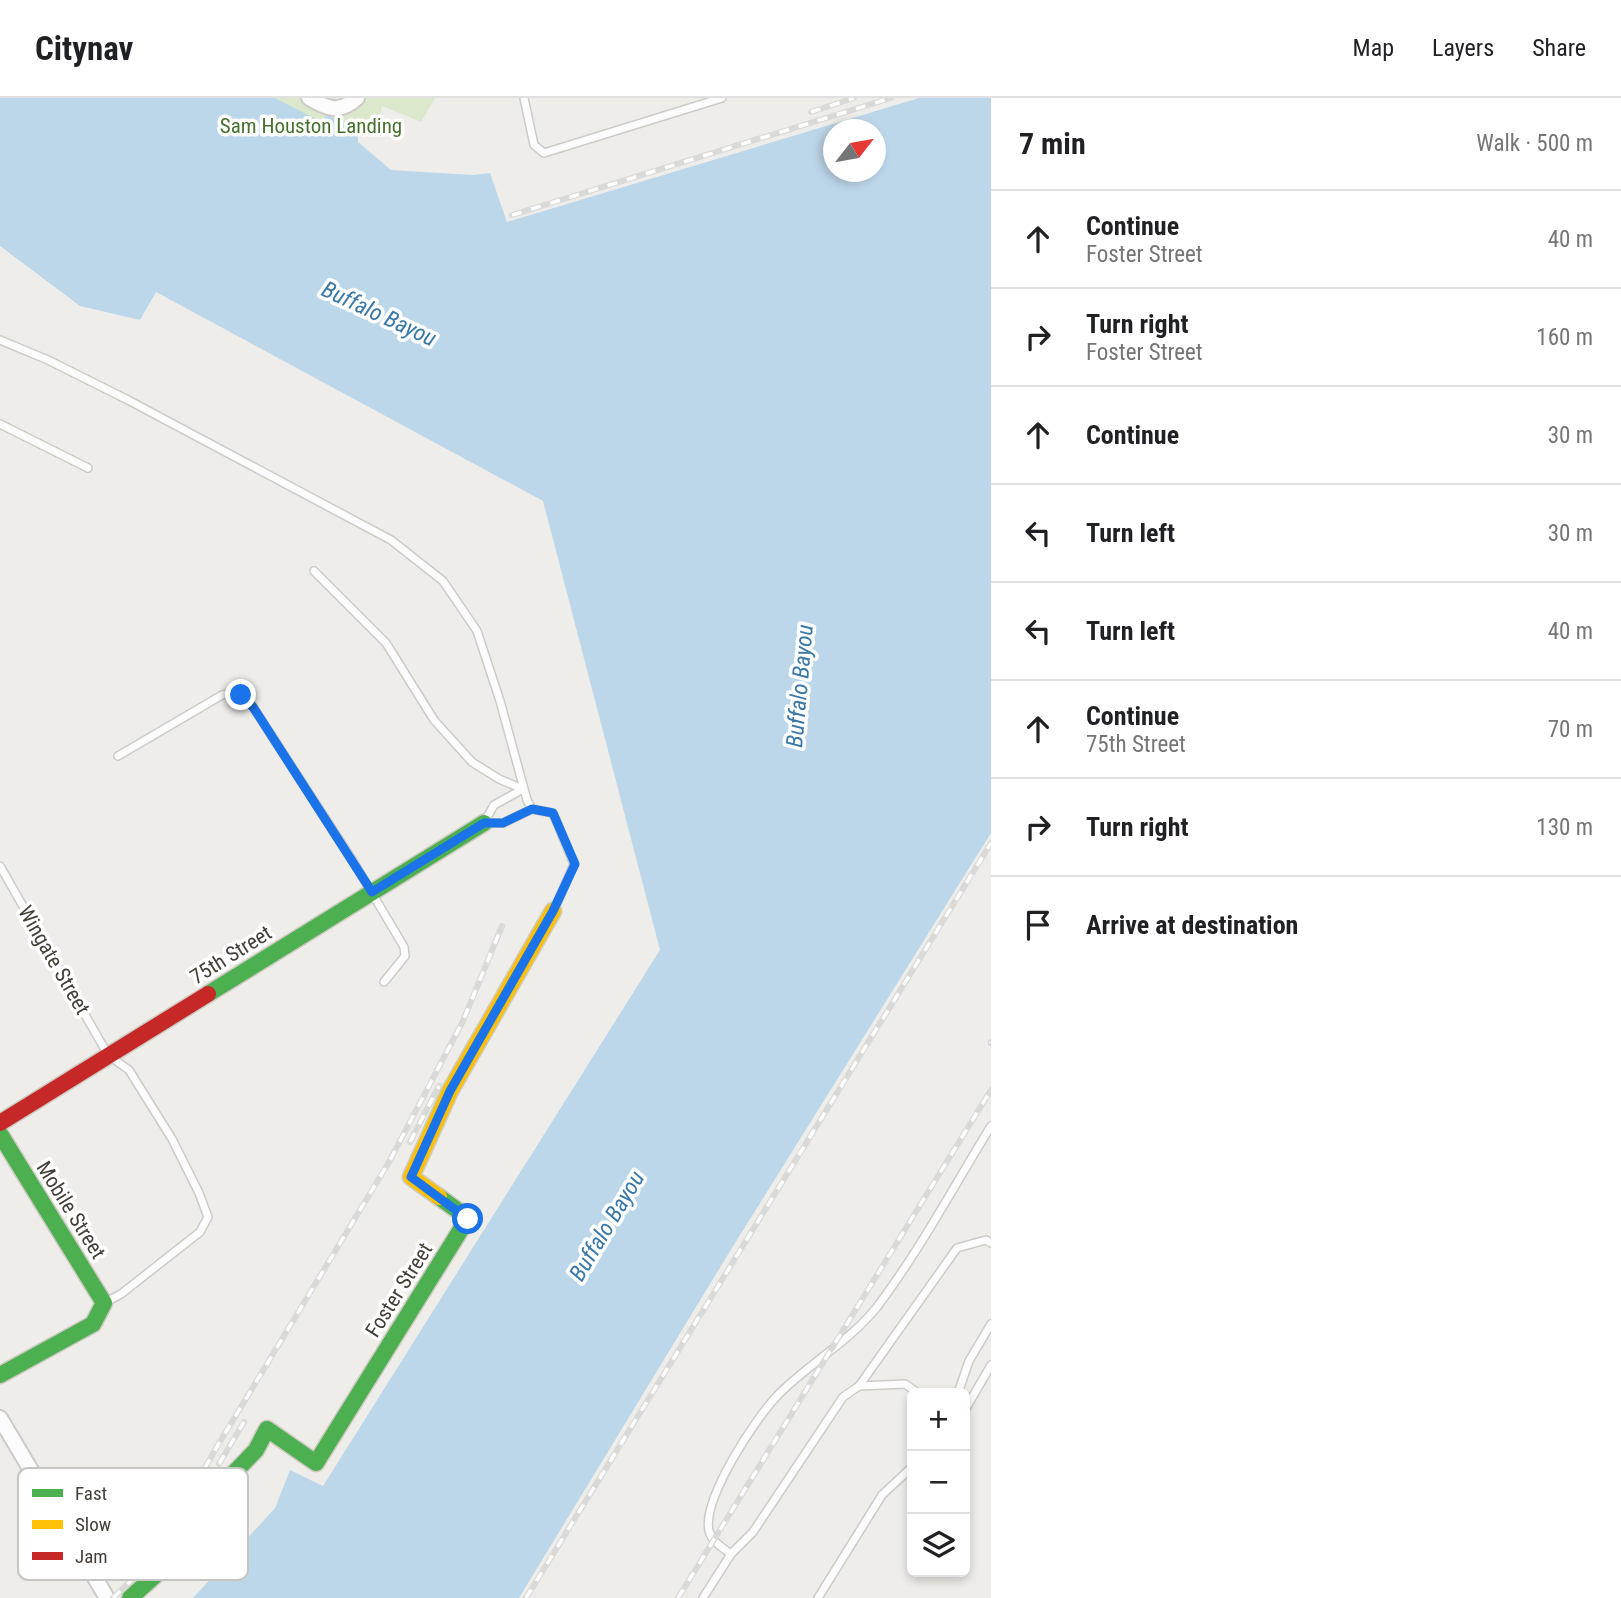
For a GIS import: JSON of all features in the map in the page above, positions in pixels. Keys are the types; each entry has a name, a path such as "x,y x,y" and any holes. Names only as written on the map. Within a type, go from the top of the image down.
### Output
{"street":[{"path":"309,98 327,108 346,107 357,98"},
{"name":"75th Street","path":"0,1123 484,823"},
{"name":"Foster Street","path":"239,1468 256,1450 267,1429 316,1463 468,1219 411,1177 450,1091 553,911"},
{"name":"Mobile Street","path":"0,1134 104,1306"},
{"path":"0,1375 93,1324 104,1306"},
{"path":"0,1418 30,1468"},
{"path":"96,1580 107,1598"},
{"name":"Foster Street","path":"130,1598 150,1580"}],"lane":[{"path":"524,98 534,145 544,153 722,98"},
{"path":"0,340 48,360 391,540 443,581 477,631 500,701 523,789 532,809"},
{"path":"0,424 88,468"},
{"path":"314,571 386,643 434,720 450,740 472,762 499,779 523,789"},
{"path":"118,756 222,695 232,692 241,695 253,707 372,892 406,951 400,965 384,982"},
{"path":"523,789 494,805 484,823 503,823 532,809 553,813 575,864 553,911"},
{"name":"Wingate Street","path":"0,866 108,1055 129,1070 172,1139 208,1217 201,1232 104,1306"},
{"path":"731,1554 713,1540 709,1529 710,1508 718,1486 764,1411 779,1394 848,1336 876,1308 991,1126"},
{"path":"703,1598 731,1554 753,1532 843,1397 859,1386 957,1248 985,1240 991,1243"},
{"path":"960,1388 968,1362 991,1324"},
{"path":"970,1401 991,1365"},
{"path":"859,1386 905,1384 911,1388"},
{"path":"818,1598 882,1495 907,1471"}],"green space":[{"name":"Sam Houston Landing","path":"183,98 435,98 421,122 382,106 380,117 312,159"}],"water":[{"name":"Buffalo Bayou","path":"0,98 275,98 322,122 327,114 358,131 358,142 391,170 473,175 490,173 507,222 823,127 823,182 886,182 886,119 849,119 919,98 991,98 991,833 727,1256 519,1598 193,1598 209,1580 248,1580 248,1538 275,1508 290,1470 323,1486 660,950 543,501 156,292 140,320 80,306 0,246"}],"railway":[{"path":"811,112 854,98"},
{"path":"512,215 891,98"},
{"path":"526,1598 991,843"},
{"path":"205,1468 389,1162 463,1021 502,926"},
{"path":"410,1142 439,1086"},
{"path":"678,1598 991,1090"},
{"path":"219,1464 244,1422"},
{"path":"113,1598 132,1580"}],"traffic: fast":[{"path":"208,994 484,823"},
{"path":"0,1134 104,1303 93,1324 0,1375"},
{"path":"239,1468 256,1450 267,1429 316,1463 468,1218 439,1197"},
{"path":"130,1598 150,1580"}],"traffic: slow":[{"path":"439,1197 411,1177 450,1091 553,911"}],"traffic: jam":[{"path":"0,1123 208,994"}],"route":[{"path":"241,695 253,707 372,892 484,823 503,823 532,809 553,813 575,864 553,911 450,1091 411,1177 468,1219"}]}
